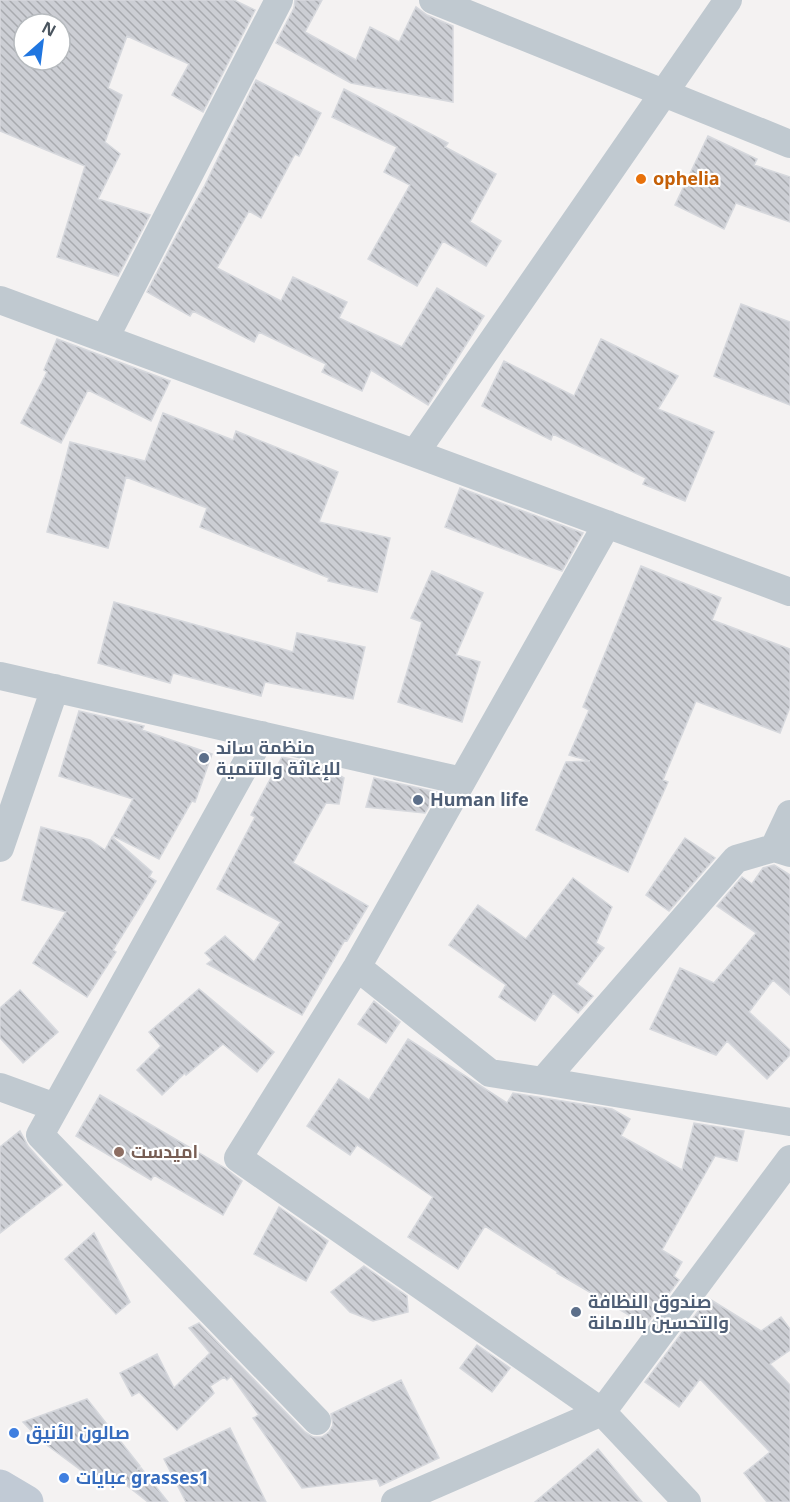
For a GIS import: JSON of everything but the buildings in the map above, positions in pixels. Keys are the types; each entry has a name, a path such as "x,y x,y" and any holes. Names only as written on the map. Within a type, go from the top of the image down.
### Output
{"main road":[{"path":"0,1486 27,1502"}],"street":[{"path":"105,338 279,0"},
{"path":"433,0 790,144"},
{"path":"415,453 728,0"},
{"path":"0,300 790,592"},
{"path":"607,524 357,968 238,1158 602,1412 687,1502"},
{"path":"0,676 462,781"},
{"path":"0,848 55,688"},
{"path":"262,735 40,1135 317,1421"},
{"path":"543,1081 736,859 782,851 790,814"},
{"path":"357,968 490,1074 790,1122"},
{"path":"0,1087 55,1107"},
{"path":"395,1502 602,1412 790,1160"}],"place":[{"name":"ophelia","path":"641,179"},
{"name":"منظمة ساند للإغاثة والتنمية","path":"204,758"},
{"name":"Human life","path":"418,800"},
{"name":"اميدست","path":"119,1152"},
{"name":"صندوق النظافة والتحسين بالامانة","path":"576,1312"},
{"name":"صالون الأنيق","path":"14,1433"},
{"name":"عبايات grasses1","path":"64,1478"}]}
